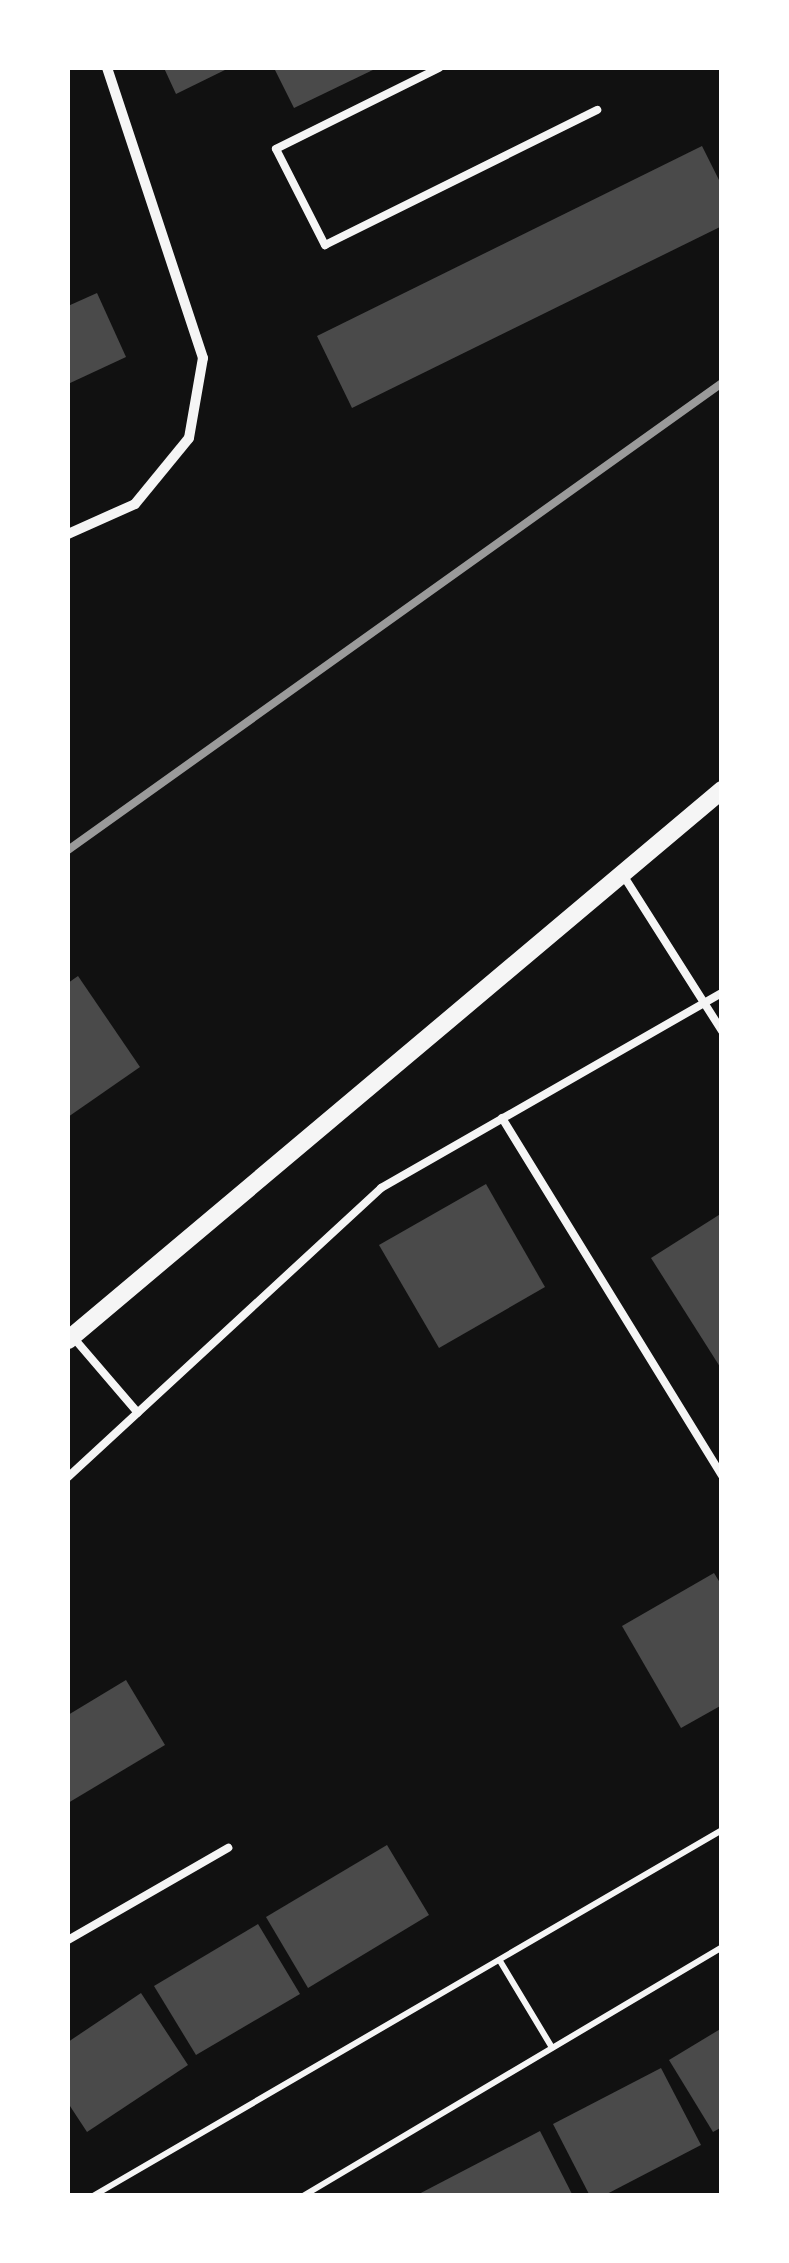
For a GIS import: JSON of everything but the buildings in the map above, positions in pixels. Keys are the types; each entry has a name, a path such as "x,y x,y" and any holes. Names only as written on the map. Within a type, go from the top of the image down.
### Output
{"street":[{"path":"68,534 135,504 189,438 203,358 106,68"},
{"path":"70,1338 722,790"}],"lane":[{"path":"439,68 276,149 325,244 597,110"},
{"path":"623,875 722,1031"},
{"path":"68,1477 381,1188 722,993"},
{"path":"502,1118 722,1476"},
{"path":"70,1338 138,1412"},
{"path":"68,1940 228,1848"}],"path":[{"path":"93,2196 722,1830"},
{"path":"303,2196 722,1947"},
{"path":"500,1961 551,2046"}],"railway":[{"path":"68,850 722,383"}]}
